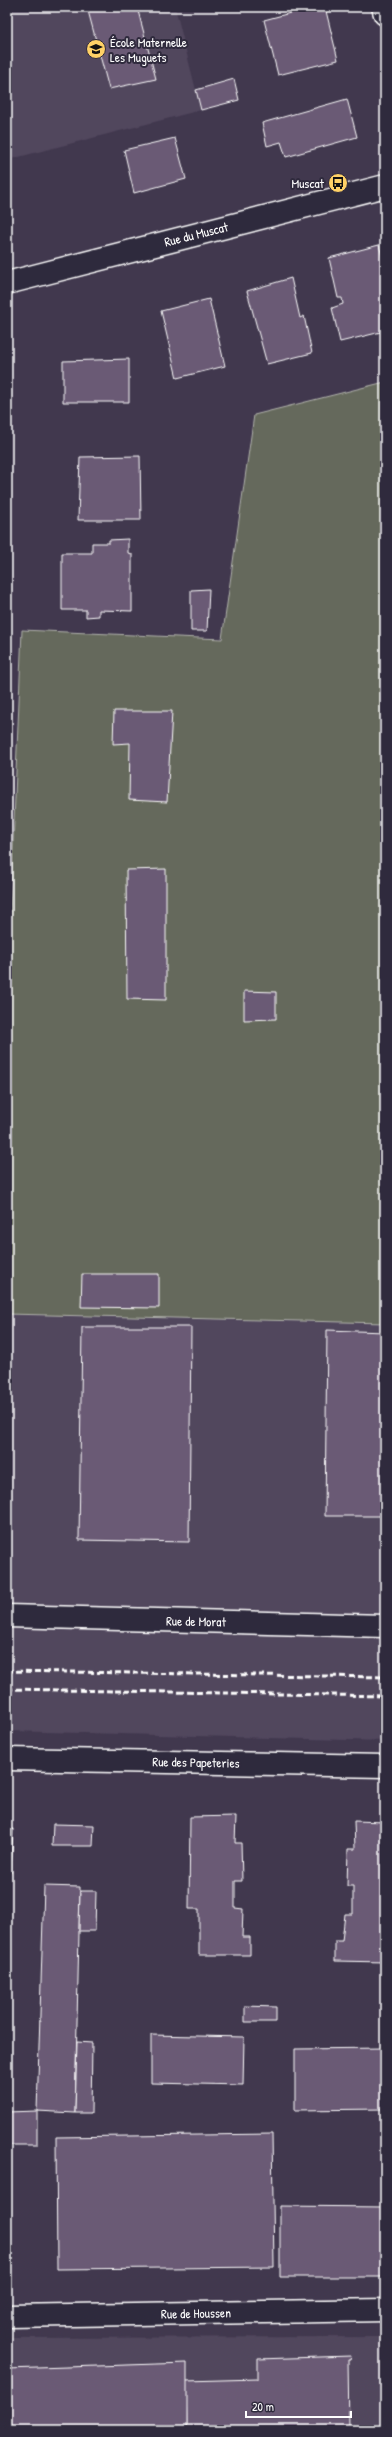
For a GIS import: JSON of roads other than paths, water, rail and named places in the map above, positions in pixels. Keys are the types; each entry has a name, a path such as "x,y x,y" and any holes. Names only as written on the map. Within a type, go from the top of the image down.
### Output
{"street":[{"path":"383,7 385,14"},
{"name":"Rue du Muscat","path":"7,283 385,186"},
{"name":"Rue de Morat","path":"7,1616 385,1626"},
{"name":"Rue des Papeteries","path":"7,1759 385,1766"},
{"name":"Rue de Houssen","path":"7,2316 385,2310"}],"railway":[{"path":"7,1671 385,1677"},
{"path":"7,1689 385,1696"}],"place":[{"name":"École Maternelle Les Muguets","path":"96,49"},
{"name":"Muscat","path":"338,183"}]}
